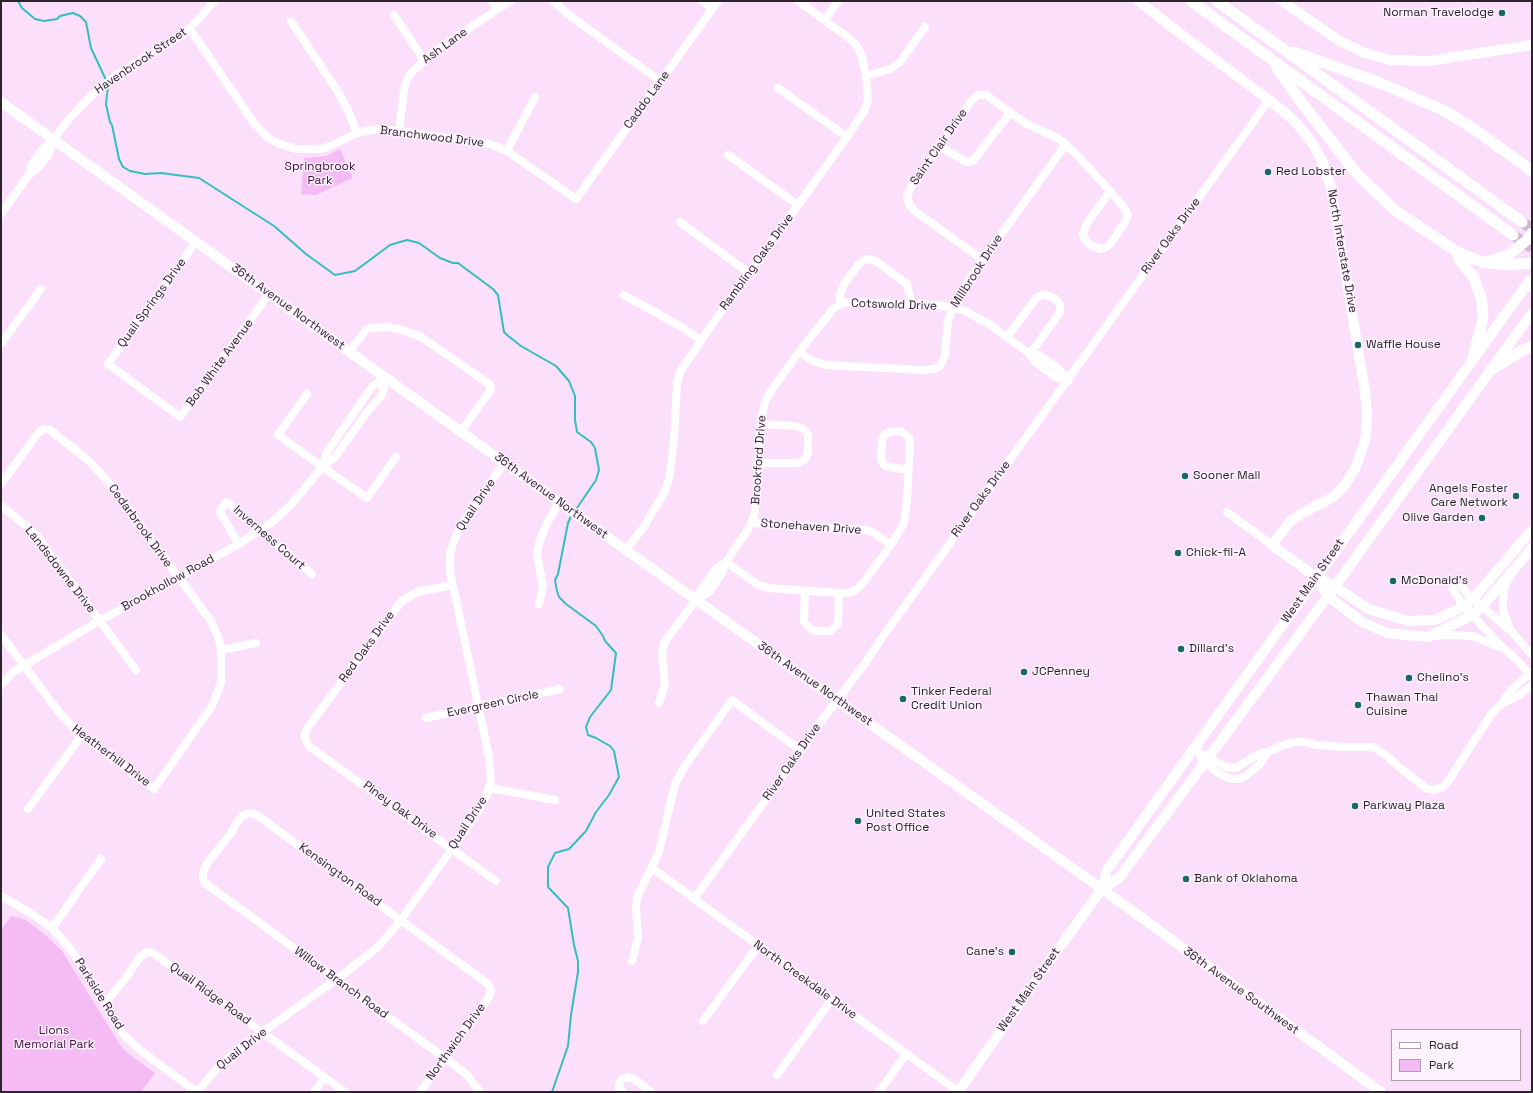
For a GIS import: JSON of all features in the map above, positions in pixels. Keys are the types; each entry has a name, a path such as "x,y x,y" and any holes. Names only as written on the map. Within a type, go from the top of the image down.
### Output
{"highway":[{"path":"1191,1 1513,235"},
{"path":"1217,1 1522,222"},
{"path":"1282,48 1380,83 1445,111 1474,129 1532,171"},
{"path":"1272,60 1301,102 1345,159 1368,186 1396,211 1456,251 1471,258 1483,262 1506,265 1532,263"},
{"path":"1521,162 1532,167"},
{"path":"1483,262 1507,256 1527,240 1532,233"},
{"path":"1456,251 1462,263 1474,278 1481,298 1483,314 1482,323 1472,361"},
{"path":"1491,370 1532,346"}],"main road":[{"name":"North Interstate Drive","path":"1139,1 1181,35 1289,116 1307,136 1319,156 1331,187 1367,414 1363,447 1355,469 1344,486 1333,497 1301,514 1290,522 1272,545"},
{"path":"1282,1 1341,42 1365,53 1390,60 1429,61 1532,45"},
{"name":"36th Avenue Northwest","path":"1,102 504,463 1102,888"},
{"name":"West Main Street","path":"959,1092 1102,888 1107,870 1316,577 1530,282"},
{"name":"West Main Street","path":"1102,888 1119,878 1328,596 1532,313"},
{"path":"1272,545 1316,577 1335,586 1368,609 1408,621 1435,620 1465,606 1473,599 1532,530"},
{"path":"1316,577 1328,596 1362,622 1387,633 1428,637 1472,615 1482,608 1532,548"},
{"name":"36th Avenue Southwest","path":"1102,888 1381,1092"}],"street":[{"name":"Havenbrook Street","path":"1,214 28,176 39,168 48,155 53,140 70,118 90,97 115,76 172,42 190,29 214,1"},
{"path":"492,1 498,9"},
{"name":"Ash Lane","path":"399,131 402,100 406,83 413,71 424,60 510,1"},
{"path":"554,1 569,15 660,81"},
{"path":"702,1 712,9"},
{"name":"Caddo Lane","path":"576,199 718,1"},
{"name":"Rambling Oaks Drive","path":"626,550 648,520 665,491 669,479 678,377 683,366 865,110 868,99 866,76 862,56 856,45 798,1"},
{"path":"824,20 838,1"},
{"path":"394,15 424,60"},
{"path":"290,21 340,95 357,133"},
{"path":"866,76 890,69 900,62 925,27"},
{"name":"Branchwood Drive","path":"190,29 254,123 267,137 286,146 304,150 314,150 328,147 357,133 377,129 490,144 507,151 576,199"},
{"path":"778,88 847,137"},
{"name":"Saint Clair Drive","path":"983,260 916,212 910,206 908,201 908,192 972,100 978,95 986,95 1010,113"},
{"path":"507,151 535,97"},
{"name":"River Oaks Drive","path":"694,899 801,751 836,699 866,662 881,639 1269,100"},
{"path":"940,146 967,162 973,161 1010,113 1025,123 1055,136 1066,144 1110,191 1128,215 1128,218 1110,244 1105,248 1100,249 1089,244 1085,240 1083,234 1086,225 1110,191"},
{"name":"Millbrook Drive","path":"799,352 813,362 826,365 935,370 944,360 948,320 952,308 972,275 1066,144"},
{"path":"728,156 798,205"},
{"path":"680,222 749,273"},
{"name":"Quail Springs Drive","path":"108,364 196,242"},
{"path":"840,304 840,295 844,284 859,264 865,260 870,260 876,261 907,284 912,305"},
{"path":"1,344 41,290"},
{"name":"Bob White Avenue","path":"108,364 180,417 269,294"},
{"path":"1007,337 1038,297 1044,294 1056,299 1060,305 1060,312 1030,354"},
{"path":"624,295 680,326 701,340"},
{"name":"Cotswold Drive","path":"840,304 850,302 937,306 963,310 990,324 1030,354 1039,355 1059,369 1068,381"},
{"name":"Brookford Drive","path":"659,703 665,684 662,647 696,600 710,591 721,575 726,562 752,522 756,505 760,424 763,408 769,394 829,312 840,304"},
{"path":"349,352 369,328 388,327 403,330 421,337 486,381 490,385 491,390 461,431"},
{"name":"Brookhollow Road","path":"322,466 326,452 371,388 386,377"},
{"name":"Brookhollow Road","path":"1,685 9,675 99,621 239,544 282,513 292,504 322,466 335,458 368,411 382,395 386,377"},
{"path":"307,394 278,435 367,498 396,457"},
{"path":"758,463 798,463 805,459 808,453 808,435 804,429 796,426 760,424"},
{"name":"Cedarbrook Drive","path":"1,484 42,430 50,430 96,467 211,621 219,640 221,650 221,683 216,698 207,715 154,789"},
{"path":"726,562 762,587 839,593 852,592 859,587 891,545 904,523 907,500 908,470 909,438 900,431 885,434 882,440 881,460 885,466 890,468 908,470"},
{"name":"Quail Drive","path":"197,1092 226,1060 379,946 401,920 452,849 479,810 490,788 491,779 489,758 453,585 450,554 454,540 477,501 504,463"},
{"name":"Inverness Court","path":"239,544 221,514 221,510 226,502 312,574"},
{"path":"539,604 543,586 538,544 544,527 560,502"},
{"name":"Landsdowne Drive","path":"1,506 38,537 136,670"},
{"path":"1226,512 1272,545"},
{"name":"Stonehaven Drive","path":"752,522 762,524 867,530 891,545"},
{"path":"1512,571 1505,585 1503,611 1512,632"},
{"name":"Red Oaks Drive","path":"305,738 305,733 308,727 401,602 417,592 453,585"},
{"path":"1462,586 1482,608 1512,632 1532,655"},
{"path":"1454,589 1472,615 1500,645 1531,673 1511,690 1501,705"},
{"path":"805,591 804,622 812,630 817,631 830,631 838,624 839,593"},
{"name":"Heatherhill Drive","path":"1,635 65,720 81,736 154,789"},
{"path":"1428,637 1452,635 1473,636 1510,653"},
{"path":"221,650 256,643"},
{"path":"1194,750 1207,760 1215,771 1231,779 1239,779 1259,765 1268,752 1280,746 1295,742 1343,747 1370,747 1375,748 1387,756 1427,789 1435,790 1443,787 1447,783 1492,713 1501,705 1518,696 1532,685"},
{"name":"Evergreen Circle","path":"426,718 560,689"},
{"path":"632,961 638,938 636,902 639,892 659,852 671,795 678,777 732,700 801,751"},
{"path":"28,810 81,736"},
{"name":"Piney Oak Drive","path":"305,738 308,744 313,748 496,881"},
{"path":"490,788 555,800"},
{"name":"Kensington Road","path":"203,876 206,865 231,833 239,819 246,814 253,813 485,980 491,990"},
{"path":"52,928 101,859"},
{"name":"North Creekdale Drive","path":"652,868 959,1092"},
{"name":"Willow Branch Road","path":"203,876 205,883 445,1058 467,1076 480,1092"},
{"name":"Parkside Road","path":"1,896 32,914 52,928 76,956 119,1028 134,1045 197,1092"},
{"path":"703,1021 758,946"},
{"name":"Quail Ridge Road","path":"105,1003 128,975 140,957 147,952 153,953 345,1092"},
{"name":"Northwich Drive","path":"420,1092 486,1001 491,990"},
{"path":"777,1075 832,1000"},
{"path":"879,1092 906,1054"},
{"path":"314,1092 325,1077"},
{"path":"623,1092 618,1084 622,1079 629,1077 637,1081 651,1092"}],"green space":[{"name":"Springbrook Park","path":"340,149 353,178 316,195 301,194 304,158 326,156"},
{"name":"Lions Memorial Park","path":"11,916 26,920 49,938 62,951 121,1046 130,1055 155,1073 141,1092 1,1092 1,930"}],"waterway":[{"path":"18,1 22,8 35,19 44,21 57,19 60,16 73,13 80,16 86,22 91,48 106,80"},
{"path":"108,86 106,104 119,159 123,167 130,171 145,174 161,173 199,178 274,226 306,254 335,275 355,271 390,245 407,240 419,243 440,258 453,263 458,263 493,289 498,295 504,332 521,346 556,366 569,381 575,396 575,420 577,432 591,442 595,448 599,470 596,480 575,511"},
{"path":"552,1092 568,1046 578,972 578,961 568,908 548,887 548,867 555,853 569,849 586,831 596,812 609,795 619,777 614,751 610,746 588,735 586,727 590,717 611,690 616,653 605,641 596,626 566,604 559,597 557,591 555,580 558,574 568,523 571,516"}],"tunnel":[{"path":"1522,222 1532,229"},
{"path":"1513,235 1532,248"}],"place":[{"name":"Norman Travelodge","path":"1502,13"},
{"name":"Red Lobster","path":"1268,172"},
{"name":"Waffle House","path":"1358,345"},
{"name":"Sooner Mall","path":"1185,476"},
{"name":"Angels Foster Care Network","path":"1516,496"},
{"name":"Olive Garden","path":"1482,518"},
{"name":"Chick-fil-A","path":"1178,553"},
{"name":"McDonald's","path":"1393,581"},
{"name":"Dillard's","path":"1181,649"},
{"name":"JCPenney","path":"1024,672"},
{"name":"Chelino's","path":"1409,678"},
{"name":"Tinker Federal Credit Union","path":"903,699"},
{"name":"Thawan Thai Cuisine","path":"1358,705"},
{"name":"Parkway Plaza","path":"1355,806"},
{"name":"United States Post Office","path":"858,821"},
{"name":"Bank of Oklahoma","path":"1186,879"},
{"name":"Cane's","path":"1012,952"}]}
